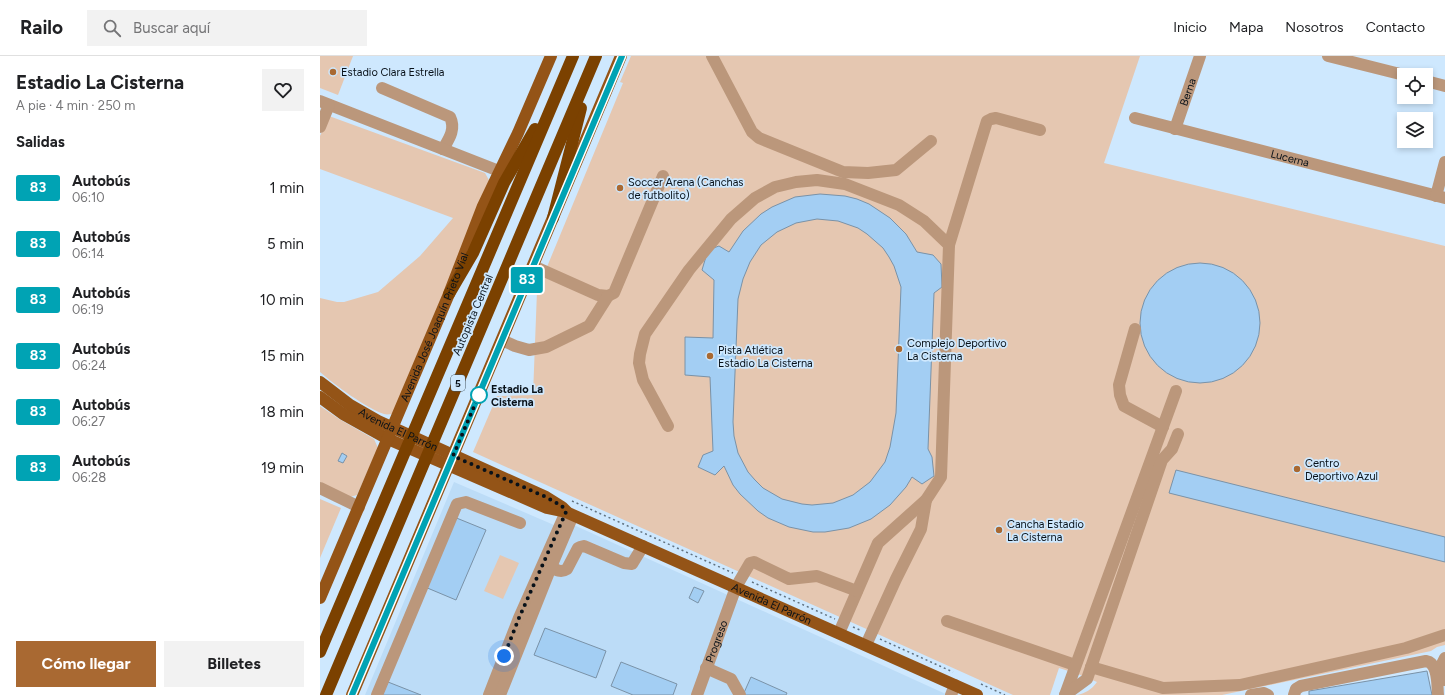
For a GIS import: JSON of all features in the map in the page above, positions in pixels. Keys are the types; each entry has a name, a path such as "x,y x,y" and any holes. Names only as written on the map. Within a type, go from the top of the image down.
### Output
{"highway":[{"name":"Autopista Central","path":"320,652 573,56"},
{"name":"Autopista Central","path":"326,695 596,56"},
{"path":"553,218 590,71"},
{"path":"449,294 473,253 508,176 524,147 553,103"}],"main road":[{"name":"Avenida José Joaquín Prieto Vial","path":"320,598 359,507 394,436 483,206 518,133 551,56"},
{"path":"352,695 446,458 502,340 622,56"},
{"name":"Avenida El Parrón","path":"320,382 394,436"},
{"name":"Avenida El Parrón","path":"320,397 343,414 446,458 548,508 570,513 866,645 953,690 977,695"}],"street":[{"path":"712,56 752,132 759,138 842,172 868,173 896,170 931,141"},
{"name":"Berna","path":"1175,129 1200,56"},
{"path":"1328,56 1397,74"},
{"path":"1433,83 1445,86"},
{"path":"382,88 450,117 453,123 453,128 443,149"},
{"path":"320,127 324,103 499,171"},
{"path":"839,633 878,543 926,500 941,477 949,245 987,121 996,118 1040,130"},
{"name":"Lucerna","path":"1135,118 1440,197"},
{"path":"1440,197 1445,162"},
{"path":"502,340 529,350 546,347 589,326 608,296 614,293 664,176"},
{"path":"668,426 646,387 642,375 640,354 645,334 689,270 731,219 755,198 775,187 796,182 817,180 846,184 899,205 924,220 949,245"},
{"path":"533,266 598,295 608,296"},
{"path":"1135,329 1119,385 1120,395 1124,406 1162,427"},
{"path":"1065,695 1176,391"},
{"path":"1065,695 1087,679 1162,460 1172,449 1178,434"},
{"path":"320,488 359,507"},
{"path":"866,645 921,529 926,500"},
{"path":"377,695 457,504 466,502 520,523"},
{"path":"500,695 551,567 570,513"},
{"path":"489,695 519,618 570,513"},
{"path":"551,567 559,571 567,569 578,548 584,546 624,563 632,564 643,546"},
{"name":"Progreso","path":"696,695 736,587 750,563 754,562 789,579 816,576 857,591"},
{"path":"948,621 1075,665"},
{"path":"1091,667 1163,688 1240,685 1406,648 1445,636"},
{"path":"1445,658 1442,664 1445,683"},
{"path":"1294,695 1296,689 1301,686 1426,661 1431,662 1434,666 1438,695"},
{"path":"706,668 731,679 740,695"},
{"path":"1251,695 1268,695"}],"shaded area":[{"name":"Estadio Clara Estrella","path":"320,56 353,56 338,95 320,88"},
{"name":"Complejo Deportivo La Cisterna","path":"631,56 1140,56 1104,163 1445,246 1445,645 1437,647 1431,651 1222,695 1077,695 1088,691 1097,682 1059,668 1050,695 1013,695 473,452 497,396 533,395 537,291 623,83 620,82"},
{"path":"329,116 485,173 490,182 393,414 384,414 360,402 320,372 320,298 344,302 378,292 420,256 453,218 320,169 320,136"},
{"path":"320,406 374,439 378,448 357,495 350,497 320,482"},
{"path":"454,482 554,525 576,526 948,695 365,695"},
{"path":"320,499 341,508 320,558"},
{"path":"500,555 519,563 503,599 484,591"}],"building":[{"name":"Pista Atlética Estadio La Cisterna","path":"820,194 845,196 869,204 890,218 906,234 917,252 933,255 941,264 942,287 934,293 928,449 932,457 934,476 922,484 912,477 906,487 890,505 871,519 849,528 825,532 813,532 789,527 768,518 740,494 733,485 724,466 715,475 698,467 703,455 713,451 710,377 685,375 685,337 713,338 714,280 702,270 708,250 719,246 729,252 743,231 761,214 772,207 795,197","holes":["817,219 838,221 858,228 883,248 894,266 901,287 896,413 890,447 885,462 870,482 853,495 833,503 812,505 802,504 782,499 763,488 748,472 738,453 734,436 733,422 738,299 743,279 750,262 761,245 777,232 796,223"]},
{"path":"1200,263 1223,268 1233,273 1242,281 1250,290 1255,300 1260,323 1255,346 1250,356 1242,365 1233,373 1223,378 1200,383 1177,378 1167,373 1158,365 1150,356 1145,346 1140,323 1145,300 1150,290 1158,281 1167,273 1177,268"},
{"path":"342,453 347,456 343,463 338,461"},
{"path":"1176,470 1445,537 1445,562 1169,493"},
{"path":"454,517 486,530 456,600 425,587"},
{"path":"694,587 704,591 698,603 689,598"},
{"path":"545,628 606,651 596,678 534,655"},
{"path":"621,662 677,684 673,695 633,695 611,686"},
{"path":"1427,671 1432,695 1309,695 1309,691"},
{"path":"751,677 787,693 786,695 743,695"},
{"path":"388,682 421,695 382,695"}],"bus line":[{"name":"83","path":"352,695 622,56"}],"place":[{"name":"Estadio Clara Estrella","path":"333,72"},
{"name":"Soccer Arena (Canchas de futbolito)","path":"620,188"},
{"name":"Complejo Deportivo La Cisterna","path":"899,349"},
{"name":"Pista Atlética Estadio La Cisterna","path":"710,356"},
{"name":"Estadio La Cisterna","path":"479,395"},
{"name":"Centro Deportivo Azul","path":"1297,469"},
{"name":"Cancha Estadio La Cisterna","path":"999,530"}],"route":[{"path":"479,395 453,456 546,497 562,506 566,512 519,618 504,656"}]}
